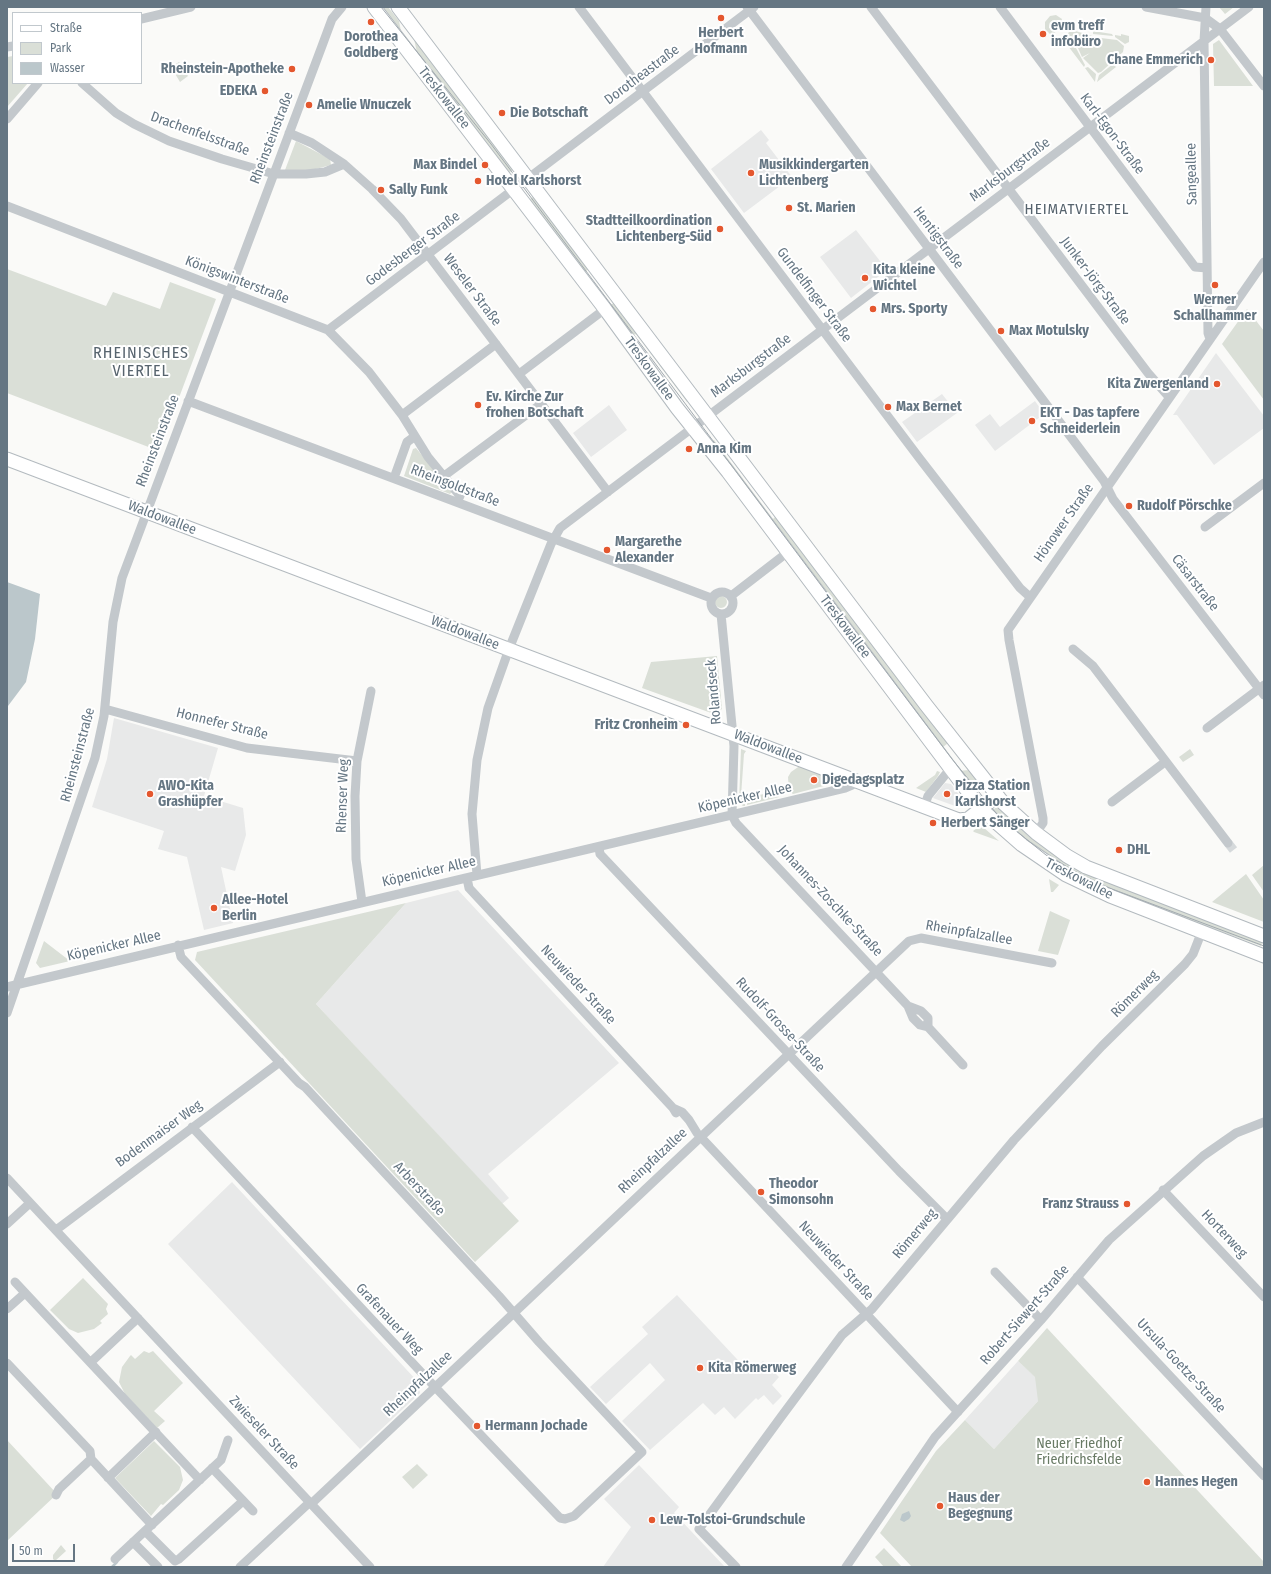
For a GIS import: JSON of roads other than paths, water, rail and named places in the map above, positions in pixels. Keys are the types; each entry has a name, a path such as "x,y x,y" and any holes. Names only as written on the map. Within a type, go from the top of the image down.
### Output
{"main road":[{"name":"Treskowallee","path":"374,7 605,309 981,809 1022,845 1066,875 1110,896 1264,956"},
{"name":"Treskowallee","path":"398,7 926,705 997,796 1036,833 1067,856 1086,867 1264,936"},
{"name":"Waldowallee","path":"7,459 959,820 968,819 997,796"}],"street":[{"path":"142,19 191,7"},
{"name":"Rheinsteinstraße","path":"7,1013 88,780 105,710 113,622 122,578 332,19 342,7"},
{"name":"Gundelfinger Straße","path":"579,7 822,330 1020,588 1030,597"},
{"name":"Junker-Jörg-Straße","path":"871,7 1148,373 1169,397"},
{"name":"Karl-Egon-Straße","path":"1000,7 1195,267 1207,268"},
{"path":"1146,7 1206,18 1220,29 1264,86"},
{"name":"Sangeallee","path":"1206,7 1204,41 1208,333 1210,339"},
{"name":"Marksburgstraße","path":"477,875 472,814 477,760 488,708 509,649 553,537 560,528 1249,7"},
{"name":"Dorotheastraße","path":"528,179 751,8"},
{"name":"Hentigstraße","path":"751,8 1107,486"},
{"path":"7,119 37,84"},
{"name":"Drachenfelsstraße","path":"83,84 116,113 149,133 222,159 274,174 306,174 325,172 344,164"},
{"name":"Weseler Straße","path":"289,133 312,143 344,164 372,188 401,219 608,492"},
{"path":"514,189 528,179"},
{"name":"Godesberger Straße","path":"328,330 514,189"},
{"name":"Königswinterstraße","path":"7,206 328,330 369,372 402,415 414,437 460,496 457,502"},
{"name":"Hönower Straße","path":"1036,833 1044,823 1044,818 1008,632 1030,597 1264,262"},
{"path":"519,374 605,309"},
{"path":"402,415 496,344"},
{"name":"Rheingoldstraße","path":"188,401 553,537 711,598"},
{"path":"444,476 541,404"},
{"path":"394,478 407,442 414,437"},
{"path":"1205,527 1264,483"},
{"name":"Cäsarstraße","path":"1107,486 1113,499 1262,689"},
{"path":"731,596 788,552"},
{"path":"711,598 719,592 726,593 731,596 733,601 732,608 728,613 721,614"},
{"name":"Rolandseck","path":"711,598 712,609 721,614 734,746 732,815"},
{"path":"1073,649 1093,666 1228,843"},
{"path":"1208,728 1262,689"},
{"name":"Rhenser Weg","path":"362,902 355,834 355,796 357,761 371,691"},
{"name":"Honnefer Straße","path":"105,710 247,748 357,761"},
{"path":"1112,802 1165,762"},
{"path":"924,807 928,796 950,769"},
{"name":"Köpenicker Allee","path":"7,986 848,788 852,785 854,780"},
{"name":"Johannes-Zoschke-Straße","path":"732,815 736,823 908,1006 921,1011 928,1018 928,1027 963,1065"},
{"name":"Rudolf-Grosse-Straße","path":"599,847 600,854 899,1171 947,1218"},
{"name":"Neuwieder Straße","path":"467,878 469,888 673,1108 678,1117 694,1129 958,1412"},
{"name":"Römerweg","path":"736,1567 699,1530 842,1335 866,1315 1014,1140 1193,954 1202,931"},
{"name":"Rheinpfalzallee","path":"241,1567 513,1314 788,1053 909,941 915,938 1052,963"},
{"name":"Arberstraße","path":"178,945 181,957 299,1084 305,1087 326,1109 499,1296 513,1314 642,1452"},
{"name":"Bodenmaiser Weg","path":"56,1230 280,1062"},
{"name":"Robert-Siewert-Straße","path":"846,1567 929,1444 1041,1320 1109,1240 1203,1156 1236,1133 1264,1122"},
{"name":"Grafenauer Weg","path":"192,1127 434,1387 560,1518 565,1519 574,1516 642,1452"},
{"name":"Zwieseler Straße","path":"7,1178 370,1567"},
{"name":"Horterweg","path":"1164,1190 1264,1297"},
{"path":"7,1224 30,1203"},
{"path":"995,1272 1041,1320"},
{"name":"Ursula-Goetze-Straße","path":"1077,1277 1264,1476"},
{"path":"16,1282 200,1480"},
{"path":"7,1309 25,1293"},
{"path":"91,1362 138,1318"},
{"path":"7,1363 90,1451 91,1459 175,1560 179,1559 243,1501"},
{"path":"108,1478 156,1432"},
{"path":"115,1559 220,1460 228,1440"},
{"path":"56,1496 59,1489 91,1459"},
{"path":"212,1468 253,1511"},
{"path":"134,1542 158,1567"}],"water":[{"path":"7,582 40,594 35,639 26,682 8,706"},
{"path":"909,1511 911,1516 909,1519 904,1522 900,1520 902,1514"}],"waterway":[{"path":"112,1567 117,1562"}],"tunnel":[{"path":"1228,843 1235,852"}],"tram line":[{"path":"381,7 491,144 844,616 952,759 1000,818 1046,855 1096,883 1264,946"}],"place":[{"name":"Herbert Hofmann","path":"721,18"},
{"name":"Dorothea Goldberg","path":"371,22"},
{"name":"evm treff infobüro","path":"1043,34"},
{"name":"Chane Emmerich","path":"1211,60"},
{"name":"Rheinstein-Apotheke","path":"292,69"},
{"name":"EDEKA","path":"265,91"},
{"name":"Amelie Wnuczek","path":"309,105"},
{"name":"Die Botschaft","path":"502,113"},
{"name":"Max Bindel","path":"485,165"},
{"name":"Musikkindergarten Lichtenberg","path":"751,173"},
{"name":"Hotel Karlshorst","path":"478,181"},
{"name":"Sally Funk","path":"381,190"},
{"name":"St. Marien","path":"789,208"},
{"name":"Stadtteilkoordination Lichtenberg-Süd","path":"720,229"},
{"name":"Kita kleine Wichtel","path":"865,278"},
{"name":"Werner Schallhammer","path":"1215,285"},
{"name":"Mrs. Sporty","path":"873,309"},
{"name":"Max Motulsky","path":"1001,331"},
{"name":"Kita Zwergenland","path":"1217,384"},
{"name":"Ev. Kirche Zur frohen Botschaft","path":"478,405"},
{"name":"Max Bernet","path":"888,407"},
{"name":"EKT - Das tapfere Schneiderlein","path":"1032,421"},
{"name":"Anna Kim","path":"689,449"},
{"name":"Rudolf Pörschke","path":"1129,506"},
{"name":"Margarethe Alexander","path":"607,550"},
{"name":"Fritz Cronheim","path":"686,725"},
{"name":"Digedagsplatz","path":"814,780"},
{"name":"AWO-Kita Grashüpfer","path":"150,794"},
{"name":"Pizza Station Karlshorst","path":"947,794"},
{"name":"Herbert Sänger","path":"933,823"},
{"name":"DHL","path":"1119,850"},
{"name":"Allee-Hotel Berlin","path":"214,908"},
{"name":"Theodor Simonsohn","path":"761,1192"},
{"name":"Franz Strauss","path":"1127,1204"},
{"name":"Kita Römerweg","path":"700,1368"},
{"name":"Hermann Jochade","path":"477,1426"},
{"name":"Hannes Hegen","path":"1147,1482"},
{"name":"Haus der Begegnung","path":"940,1506"},
{"name":"Lew-Tolstoi-Grundschule","path":"652,1520"}],"district":[{"name":"HEIMATVIERTEL","path":"1077,210"},
{"name":"RHEINISCHES VIERTEL","path":"141,363"}],"park label":[{"name":"Neuer Friedhof Friedrichsfelde","path":"1079,1452"}]}
